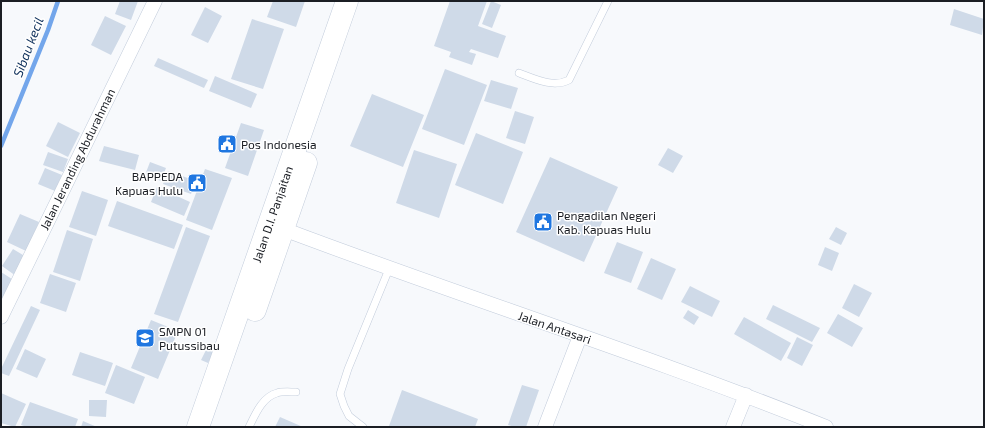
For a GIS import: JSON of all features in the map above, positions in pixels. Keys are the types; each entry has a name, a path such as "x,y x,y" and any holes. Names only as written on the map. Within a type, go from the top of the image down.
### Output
{"highway":[{"name":"Jalan D.I. Panjaitan","path":"214,427 283,229 333,63 347,1"},
{"name":"Jalan D.I. Panjaitan","path":"198,427 333,63 362,1"}],"street":[{"name":"Jalan Jeranding Abdurahman","path":"1,317 155,1"},
{"name":"Jalan Antasari","path":"283,229 389,269 746,395 826,427"},
{"path":"544,427 580,336"},
{"path":"733,427 746,395"}],"lane":[{"path":"520,73 553,84 569,80 608,1"},
{"path":"364,427 349,416 340,394 348,369 389,269"},
{"path":"249,427 255,414 270,396 277,392 296,392"}],"building":[{"path":"120,1 138,1 131,20 115,14"},
{"path":"273,1 305,1 296,27 267,17"},
{"path":"450,1 487,1 478,26 506,36 498,58 471,49 469,52 476,54 472,65 449,57 451,52 434,46"},
{"path":"491,1 501,5 492,28 482,24"},
{"path":"205,7 222,16 208,43 191,35"},
{"path":"954,9 984,19 982,35 950,25"},
{"path":"105,16 126,26 111,55 91,45"},
{"path":"252,19 284,29 263,89 231,79"},
{"path":"158,58 208,80 204,88 154,66"},
{"path":"445,69 487,85 464,145 422,129"},
{"path":"215,76 257,94 251,108 209,91"},
{"path":"491,80 518,88 511,109 484,101"},
{"path":"372,94 424,115 403,167 350,146"},
{"path":"515,111 534,117 525,144 506,138"},
{"path":"58,122 80,133 68,157 46,146"},
{"path":"241,123 264,130 248,176 225,168"},
{"path":"476,133 523,152 503,204 455,185"},
{"path":"104,146 139,155 135,170 99,161"},
{"path":"668,148 683,156 673,173 658,165"},
{"path":"414,150 457,164 439,218 396,203"},
{"path":"48,152 68,159 63,172 43,165"},
{"path":"550,157 618,187 584,262 516,232"},
{"path":"150,162 166,168 161,181 145,175"},
{"path":"45,168 62,175 55,191 38,184"},
{"path":"205,169 232,178 212,230 186,220"},
{"path":"168,171 196,181 191,194 163,184"},
{"path":"157,187 190,202 184,216 151,202"},
{"path":"82,191 108,200 96,236 69,227"},
{"path":"117,201 183,225 174,249 108,226"},
{"path":"20,214 39,222 26,251 7,242"},
{"path":"186,227 210,236 178,322 154,314"},
{"path":"836,227 847,233 841,245 829,239"},
{"path":"67,230 93,239 80,281 53,272"},
{"path":"617,242 643,252 631,283 604,273"},
{"path":"825,247 839,253 832,271 818,265"},
{"path":"13,249 28,258 16,276 2,266"},
{"path":"651,258 676,269 662,300 637,289"},
{"path":"1,272 15,281 1,304"},
{"path":"50,274 76,283 66,312 40,303"},
{"path":"854,284 872,293 859,317 842,308"},
{"path":"690,286 720,301 712,317 681,302"},
{"path":"773,305 820,328 812,342 766,319"},
{"path":"31,306 40,310 9,376 1,373 1,369"},
{"path":"688,310 699,317 694,325 683,318"},
{"path":"838,314 863,328 852,347 827,333"},
{"path":"744,317 791,343 781,361 734,334"},
{"path":"151,320 178,331 158,379 131,368"},
{"path":"797,337 813,345 802,366 787,358"},
{"path":"207,348 214,351 208,363 201,360"},
{"path":"25,349 46,359 37,378 16,369"},
{"path":"80,352 113,363 105,386 72,375"},
{"path":"116,365 145,377 134,404 105,393"},
{"path":"522,385 539,390 526,427 515,427 508,425"},
{"path":"402,390 478,419 475,427 389,426"},
{"path":"1,393 26,404 15,427 1,423"},
{"path":"89,400 107,400 106,417 89,416"},
{"path":"30,402 78,419 75,427 27,427 21,425"},
{"path":"280,417 303,427 275,427"},
{"path":"83,421 97,427 81,427"}],"waterway":[{"name":"Sibau kecil","path":"1,146 48,30 58,1"}],"place":[{"name":"Pos Indonesia","path":"227,144"},
{"name":"BAPPEDA Kapuas Hulu","path":"197,183"},
{"name":"Pengadilan Negeri Kab. Kapuas Hulu","path":"543,222"},
{"name":"SMPN 01 Putussibau","path":"145,338"}]}
